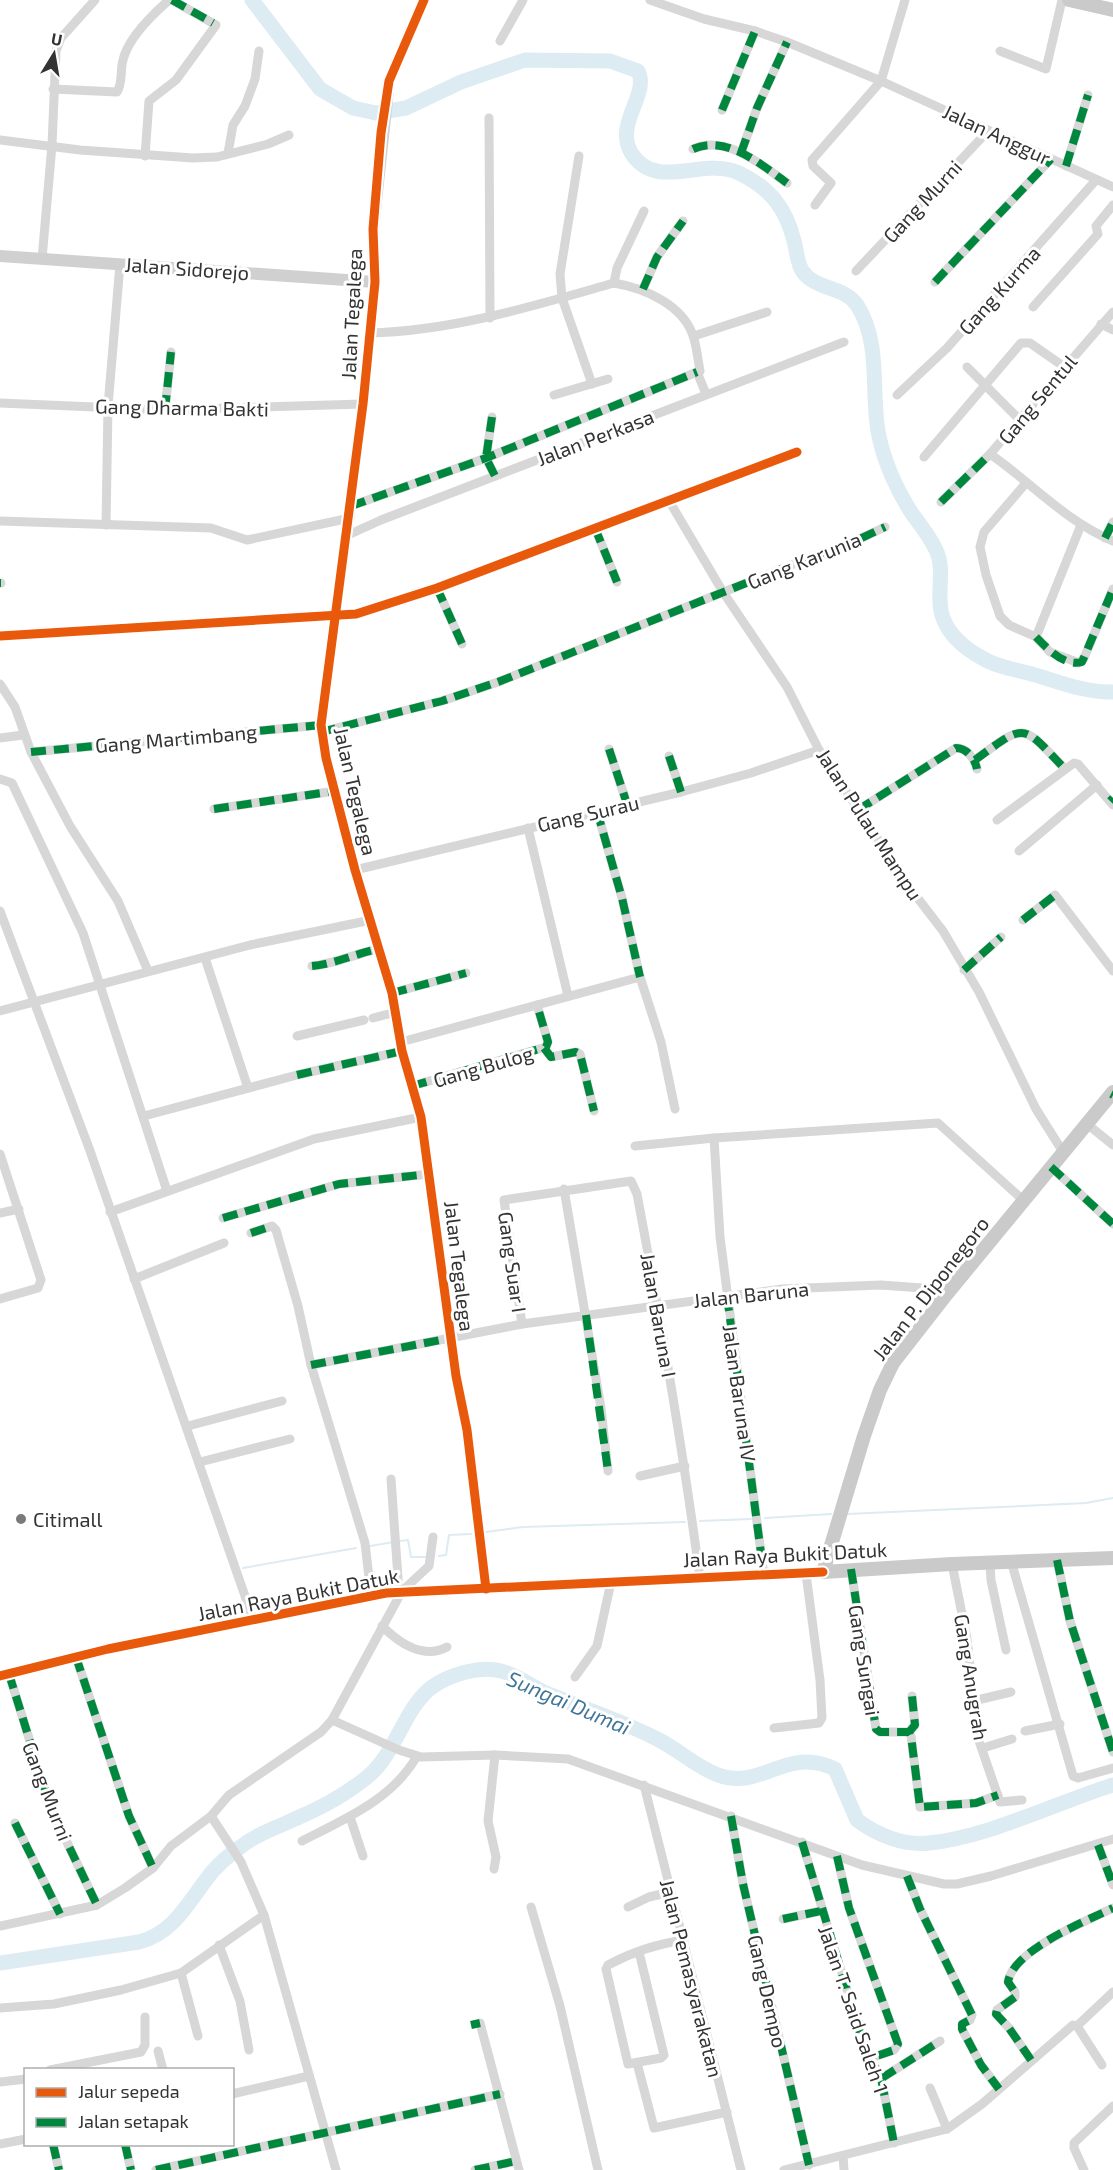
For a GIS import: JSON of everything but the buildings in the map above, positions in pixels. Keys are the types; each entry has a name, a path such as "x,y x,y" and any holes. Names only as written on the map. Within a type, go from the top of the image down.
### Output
{"main road":[{"path":"1069,0 1113,10"},
{"name":"Jalan P. Diponegoro","path":"823,1572 843,1499 886,1376 904,1347 946,1294 1112,1094"},
{"name":"Jalan Raya Bukit Datuk","path":"823,1572 990,1562 1113,1558"}],"street":[{"path":"42,259 52,145 53,89 59,42 95,0"},
{"path":"53,89 117,92 123,58 129,47 151,17 171,0 216,26 176,80 149,101 145,156"},
{"name":"Jalan Tegalega","path":"424,0 389,81 381,133 373,229 375,282 363,404 348,536 321,728 355,870 392,993 401,1046 421,1117 451,1338 464,1407 486,1589"},
{"path":"500,41 523,0"},
{"name":"Jalan Anggur","path":"650,0 704,19 755,31 787,42 881,81 1113,188"},
{"path":"815,205 831,183 813,166 812,160 881,81 905,0"},
{"path":"1000,51 1046,69 1062,0"},
{"path":"722,110 755,31"},
{"path":"741,153 757,108 787,42"},
{"path":"228,153 233,125 245,106 255,79 259,51"},
{"path":"1066,166 1088,95"},
{"path":"489,118 490,318"},
{"name":"Gang Murni","path":"856,271 988,131"},
{"path":"0,140 145,156 194,158 217,157 268,144 289,135"},
{"path":"693,149 709,146 741,153 788,183"},
{"path":"579,156 560,274 562,298 592,384"},
{"path":"935,282 1051,159"},
{"name":"Gang Kurma","path":"897,395 947,348 1096,180"},
{"path":"1033,307 1098,234 1096,226 1113,205"},
{"path":"614,283 617,268 644,211"},
{"path":"643,289 657,257 683,221"},
{"name":"Jalan Sidorejo","path":"0,256 375,282"},
{"path":"106,525 108,406 120,264"},
{"path":"351,506 486,458 700,371 694,336 674,308 643,289 614,283 490,318 419,331 369,333"},
{"path":"694,336 767,312"},
{"name":"Gang Sentul","path":"1109,540 1051,505 990,454 1063,366 1113,312"},
{"path":"1101,324 1113,330"},
{"name":"Jalan Perkasa","path":"348,536 495,476 844,342"},
{"path":"924,457 1024,342 1063,366"},
{"path":"165,410 171,352"},
{"path":"967,367 985,388 1019,419"},
{"path":"697,372 706,394"},
{"path":"554,395 608,379"},
{"name":"Gang Dharma Bakti","path":"0,403 165,410 363,404"},
{"path":"492,417 486,458 495,476"},
{"path":"0,636 356,614 437,588 797,452"},
{"path":"941,502 990,454"},
{"path":"1026,483 984,532 980,547 986,575 1000,616 1009,625 1036,637 1050,652 1073,662 1082,662 1113,589"},
{"name":"Jalan Pulau Mampu","path":"668,499 723,592 788,687 819,750 943,931 979,992 1036,1109 1063,1152"},
{"path":"0,521 216,529 247,540 350,518"},
{"path":"1109,540 1113,522"},
{"path":"1036,637 1081,525"},
{"name":"Gang Karunia","path":"321,728 464,694 836,549 885,527"},
{"path":"595,528 618,582"},
{"path":"437,588 462,644"},
{"path":"0,684 15,707 23,735 70,826 112,889 148,971"},
{"name":"Gang Martimbang","path":"31,752 321,728"},
{"path":"858,810 952,750 963,749 976,764 1010,734 1020,732 1036,739 1065,769"},
{"path":"0,738 23,735"},
{"path":"609,749 627,804"},
{"name":"Gang Surau","path":"355,870 681,792 751,773 819,750"},
{"path":"669,756 681,792"},
{"path":"997,820 1074,763 1078,764 1112,801"},
{"path":"0,779 12,783 35,835 58,875 83,933 102,985 167,1191"},
{"path":"1019,851 1097,785"},
{"path":"214,809 335,791"},
{"path":"597,811 622,898 640,977 661,1042 675,1109"},
{"path":"528,828 568,996"},
{"path":"1023,920 1055,895 1113,971"},
{"path":"0,912 35,1002 188,1425 253,1619"},
{"path":"0,1011 271,940 371,920"},
{"path":"964,970 1001,937"},
{"path":"312,966 330,964 343,957 378,948"},
{"path":"205,958 248,1088"},
{"path":"392,993 466,973"},
{"path":"144,1116 401,1046 640,977"},
{"name":"Gang Bulog","path":"412,1086 544,1048 548,1042 537,1005"},
{"path":"297,1036 396,1012"},
{"path":"544,1048 551,1057 576,1052 580,1054 594,1111"},
{"path":"110,1212 314,1139 421,1117"},
{"path":"635,1146 714,1138 938,1123 1023,1200"},
{"path":"1088,1124 1113,1144"},
{"name":"Jalan Baruna IV","path":"714,1138 717,1203 727,1296 764,1576"},
{"path":"0,1154 41,1276 41,1283 34,1289 0,1299"},
{"path":"1051,1167 1113,1224"},
{"path":"223,1218 339,1184 429,1174"},
{"name":"Jalan Baruna I","path":"504,1200 627,1180 633,1182 659,1305 686,1466 700,1578"},
{"path":"564,1189 601,1408 608,1471"},
{"name":"Gang Suar I","path":"504,1200 522,1324"},
{"path":"0,1213 19,1209"},
{"path":"251,1233 272,1226 275,1228 298,1306 311,1365 365,1543 371,1595"},
{"path":"134,1279 224,1243"},
{"name":"Jalan Baruna","path":"311,1365 522,1324 795,1288 847,1285 913,1287 946,1294"},
{"path":"188,1425 282,1401"},
{"path":"200,1462 290,1439"},
{"path":"640,1476 686,1466"},
{"path":"391,1479 400,1592"},
{"path":"1,1924 97,1905 153,1868 171,1846 211,1816 229,1795 321,1732 332,1720 400,1592 429,1566 433,1537"},
{"path":"1057,1560 1070,1621 1113,1752"},
{"path":"1011,1561 1060,1724 1073,1776 1078,1778 1113,1768"},
{"path":"990,1562 991,1580 1006,1650"},
{"name":"Gang Anugrah","path":"952,1564 967,1639 978,1738 998,1795"},
{"name":"Gang Sungai","path":"851,1569 876,1729 879,1732 909,1732"},
{"name":"Jalan Raya Bukit Datuk","path":"5,1675 76,1657 371,1595 823,1572"},
{"path":"774,1728 819,1723 822,1718 820,1680 806,1574"},
{"path":"575,1677 597,1646 611,1582"},
{"path":"382,1626 408,1647 437,1650 447,1647"},
{"path":"76,1657 129,1816 153,1868"},
{"name":"Gang Murni","path":"5,1675 51,1809 97,1905"},
{"path":"973,1701 1011,1692"},
{"path":"912,1696 915,1725 909,1732 913,1743 920,1807 976,1803 998,1795 1001,1803 1022,1800"},
{"path":"332,1720 417,1756 433,1758 495,1755 568,1759 837,1856 944,1884 963,1883 1113,1839"},
{"path":"1025,1731 1060,1724"},
{"path":"983,1748 1012,1739"},
{"path":"494,1869 496,1857 488,1821 495,1755"},
{"path":"302,1841 350,1816 384,1794 407,1771 417,1756"},
{"name":"Jalan Pemasyarakatan","path":"644,1785 741,2170"},
{"path":"211,1816 241,1862 264,1915 336,2170"},
{"path":"350,1816 363,1856"},
{"name":"Gang Dempo","path":"731,1816 743,1884 808,2165"},
{"path":"15,1823 60,1914"},
{"name":"Jalan T. Said Saleh 1","path":"802,1842 821,1911 868,2059 882,2078 894,2143"},
{"path":"1098,1845 1113,1885"},
{"path":"837,1856 849,1908 898,2044 894,2050 868,2059"},
{"path":"907,1876 920,1910 972,2015 970,2020 962,2024 962,2029 981,2065 999,2089"},
{"path":"628,1907 650,1897 670,1892"},
{"path":"531,1906 564,2022 598,2170"},
{"path":"1031,2060 1009,2028 996,2014 997,2010 1015,1998 1015,1992 1008,1982 1011,1969 1042,1944 1113,1908"},
{"path":"783,1919 821,1911"},
{"path":"0,2008 54,2004 121,1990 181,1972 264,1915"},
{"path":"639,1952 664,2055 628,2064 606,1969 613,1962 648,1946 684,1940"},
{"path":"219,1945 240,2001 249,2050"},
{"path":"181,1972 198,2036"},
{"path":"784,2170 946,2129 982,2104 1073,2025 1077,2026 1113,1992"},
{"path":"60,2068 141,2052 145,2044 146,2017"},
{"path":"475,2170 518,2165 480,2023"},
{"path":"1077,2026 1102,2065"},
{"path":"882,2078 940,2042"},
{"path":"158,2051 162,2068"},
{"path":"637,2063 654,2128 727,2112"},
{"path":"234,2094 309,2076"},
{"path":"0,2082 24,2079"},
{"path":"930,2088 946,2129"},
{"path":"156,2170 500,2094"},
{"path":"1084,2170 1074,2143 1113,2106"},
{"path":"0,2144 24,2139"},
{"path":"52,2146 59,2170"},
{"path":"125,2146 127,2169"},
{"path":"843,2156 844,2170"}],"waterway":[{"name":"Sungai Dumai","path":"252,0 320,89 353,108 376,113 406,108 461,82 525,60 610,61 638,71 639,90 629,121 627,143 632,154 642,165 654,171 668,172 725,169 739,173 760,185 775,200 791,229 799,265 803,272 815,282 845,294 857,305 865,319 872,350 876,415 883,453 901,496 936,550 940,566 941,610 950,631 965,647 994,664 1080,688 1113,692"},
{"path":"847,1514 1086,1503 1113,1498"},
{"path":"765,1518 831,1514"},
{"path":"700,1521 751,1519"},
{"path":"486,1532 523,1527 685,1522"},
{"path":"439,1556 446,1555 449,1535 471,1534"},
{"path":"400,1541 408,1540 411,1557 425,1557"},
{"path":"370,1546 394,1542"},
{"path":"243,1568 356,1548"},
{"name":"Sungai Dumai","path":"0,1963 139,1942 152,1938 181,1914 212,1872 228,1856 252,1839 341,1796 366,1778 385,1757 422,1696 432,1687 447,1679 474,1670 493,1669 513,1675 546,1693 645,1733 702,1768 718,1775 734,1778 748,1777 803,1762 818,1763 835,1769 857,1820 882,1835 910,1843 952,1840 975,1834 1113,1785"}],"marked path":[{"path":"172,0 213,23"},
{"path":"722,110 755,31"},
{"path":"741,153 757,108 787,42"},
{"path":"1066,166 1088,95"},
{"path":"693,149 705,145 731,148 755,160 787,183"},
{"path":"935,282 1051,159"},
{"path":"643,289 657,257 683,221"},
{"path":"165,410 171,352"},
{"path":"351,506 486,458 697,372"},
{"path":"492,417 486,458 495,476"},
{"path":"941,502 990,454"},
{"path":"1105,538 1113,522"},
{"path":"321,732 442,701 498,682 814,556 836,550 885,527"},
{"path":"595,528 617,582"},
{"path":"437,588 462,644"},
{"path":"1036,637 1062,659 1075,663 1082,662 1113,589"},
{"path":"31,752 321,725"},
{"path":"975,760 1005,739 1023,733 1040,743 1065,769"},
{"path":"858,810 956,748 970,755 977,769"},
{"path":"609,749 627,804"},
{"path":"669,756 681,792"},
{"path":"214,809 335,791"},
{"path":"1110,801 1113,798"},
{"path":"597,811 622,898 640,977"},
{"path":"1023,920 1055,895"},
{"path":"964,970 1001,937"},
{"path":"312,966 378,949"},
{"path":"392,993 466,973"},
{"path":"412,1086 546,1047 548,1042 537,1005"},
{"path":"544,1048 551,1057 576,1052 580,1054 594,1111"},
{"path":"297,1075 402,1051"},
{"path":"1051,1167 1113,1224"},
{"path":"223,1218 339,1184 429,1174"},
{"path":"251,1233 272,1226"},
{"path":"727,1296 764,1576"},
{"path":"586,1315 608,1471"},
{"path":"311,1365 451,1338"},
{"path":"1057,1560 1070,1621 1113,1752"},
{"path":"851,1569 876,1729 880,1732 909,1732 920,1807 976,1803 998,1795"},
{"path":"76,1657 129,1816 153,1868"},
{"path":"9,1674 51,1809 97,1905"},
{"path":"909,1732 915,1725 912,1696"},
{"path":"731,1816 743,1884 809,2165"},
{"path":"15,1823 60,1914"},
{"path":"802,1842 868,2059 880,2073 894,2143"},
{"path":"1098,1845 1113,1885"},
{"path":"837,1856 849,1908 898,2044 894,2050 868,2059"},
{"path":"907,1876 920,1909 972,2015 970,2020 962,2024 962,2029 981,2065 999,2089"},
{"path":"1031,2060 1009,2028 996,2014 997,2010 1015,1997 1015,1992 1008,1982 1013,1970 1036,1948 1052,1938 1113,1908"},
{"path":"783,1919 821,1911"},
{"path":"471,2025 480,2023"},
{"path":"882,2078 940,2041"},
{"path":"156,2170 500,2094"},
{"path":"53,2146 59,2170"},
{"path":"125,2146 131,2170"},
{"path":"475,2170 516,2161"}],"cycle path":[{"path":"424,0 389,81 381,133 373,229 375,282 363,404 321,725 326,758 355,870 392,993 402,1051 421,1117 456,1376 467,1430 486,1589"},
{"path":"0,636 356,614 437,588 797,452"},
{"path":"0,1676 108,1649 386,1593 823,1572"}],"place":[{"name":"Citimall","path":"21,1519"}]}
